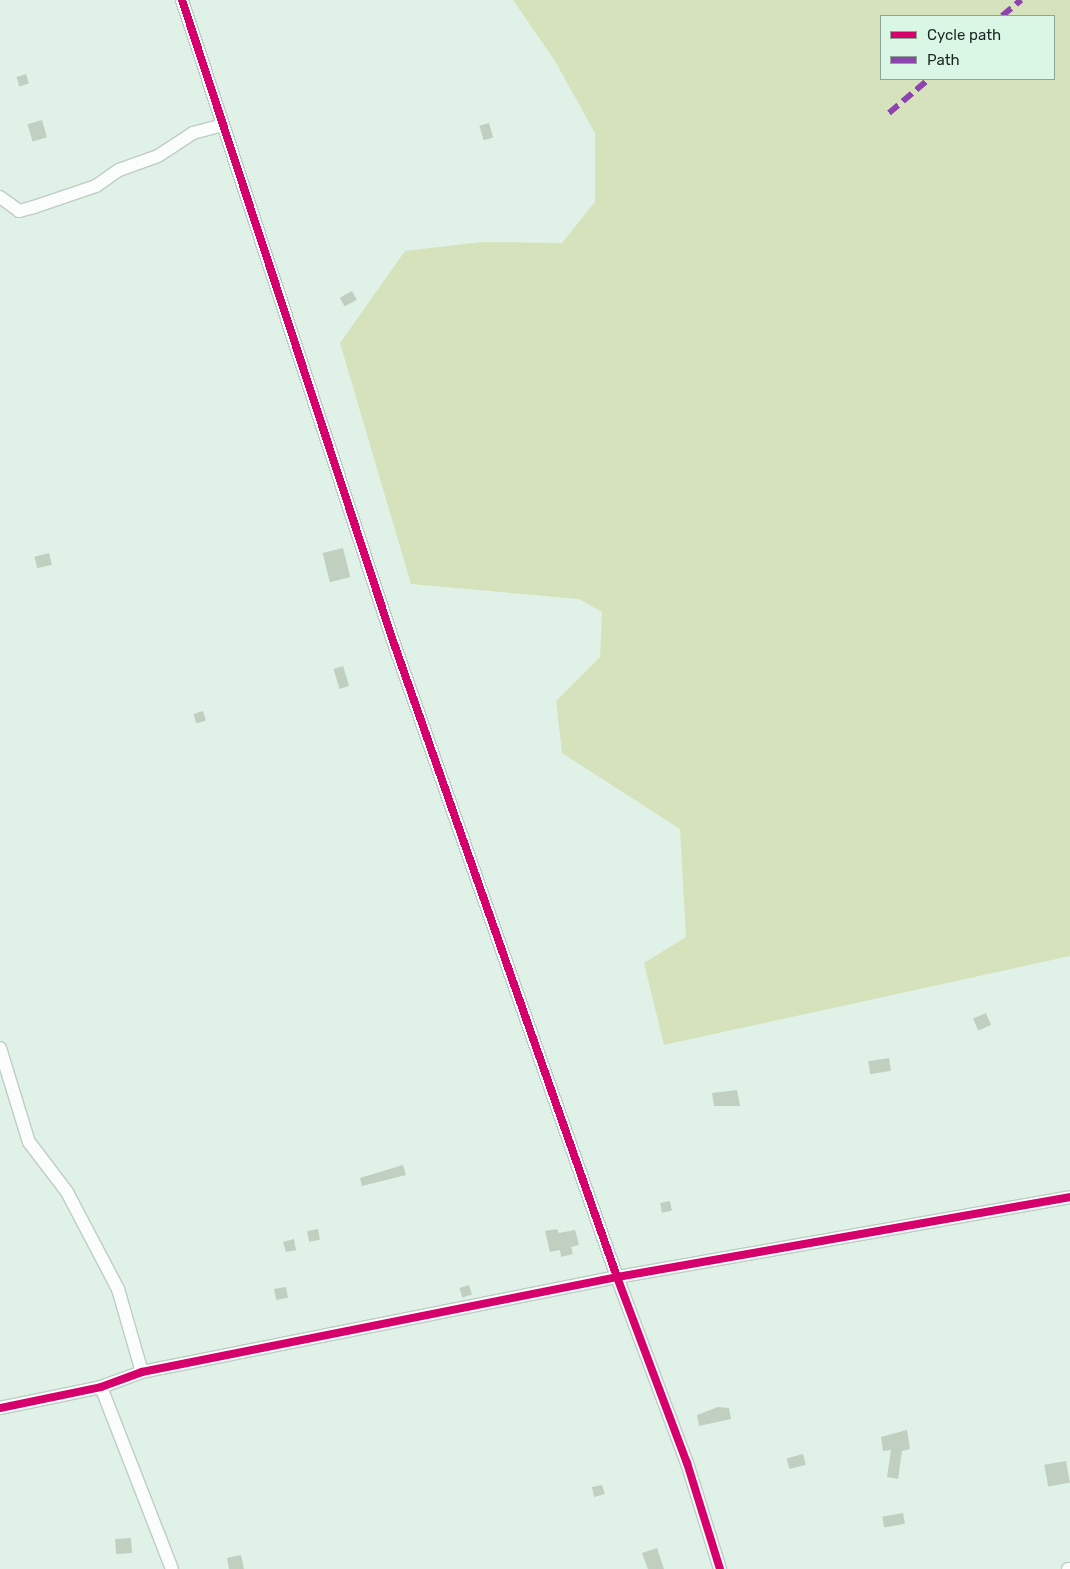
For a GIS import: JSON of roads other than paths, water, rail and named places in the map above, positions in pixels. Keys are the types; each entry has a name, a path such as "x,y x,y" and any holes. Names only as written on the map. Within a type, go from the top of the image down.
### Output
{"street":[{"path":"182,0 392,638 616,1277 688,1463 720,1569"},
{"path":"0,197 19,211 34,207 96,186 119,170 158,156 193,133 223,125"},
{"path":"0,1048 29,1142 66,1192 118,1289 142,1372"},
{"path":"0,1408 101,1387 142,1372 616,1277 1070,1197"},
{"path":"101,1387 172,1569"}]}
